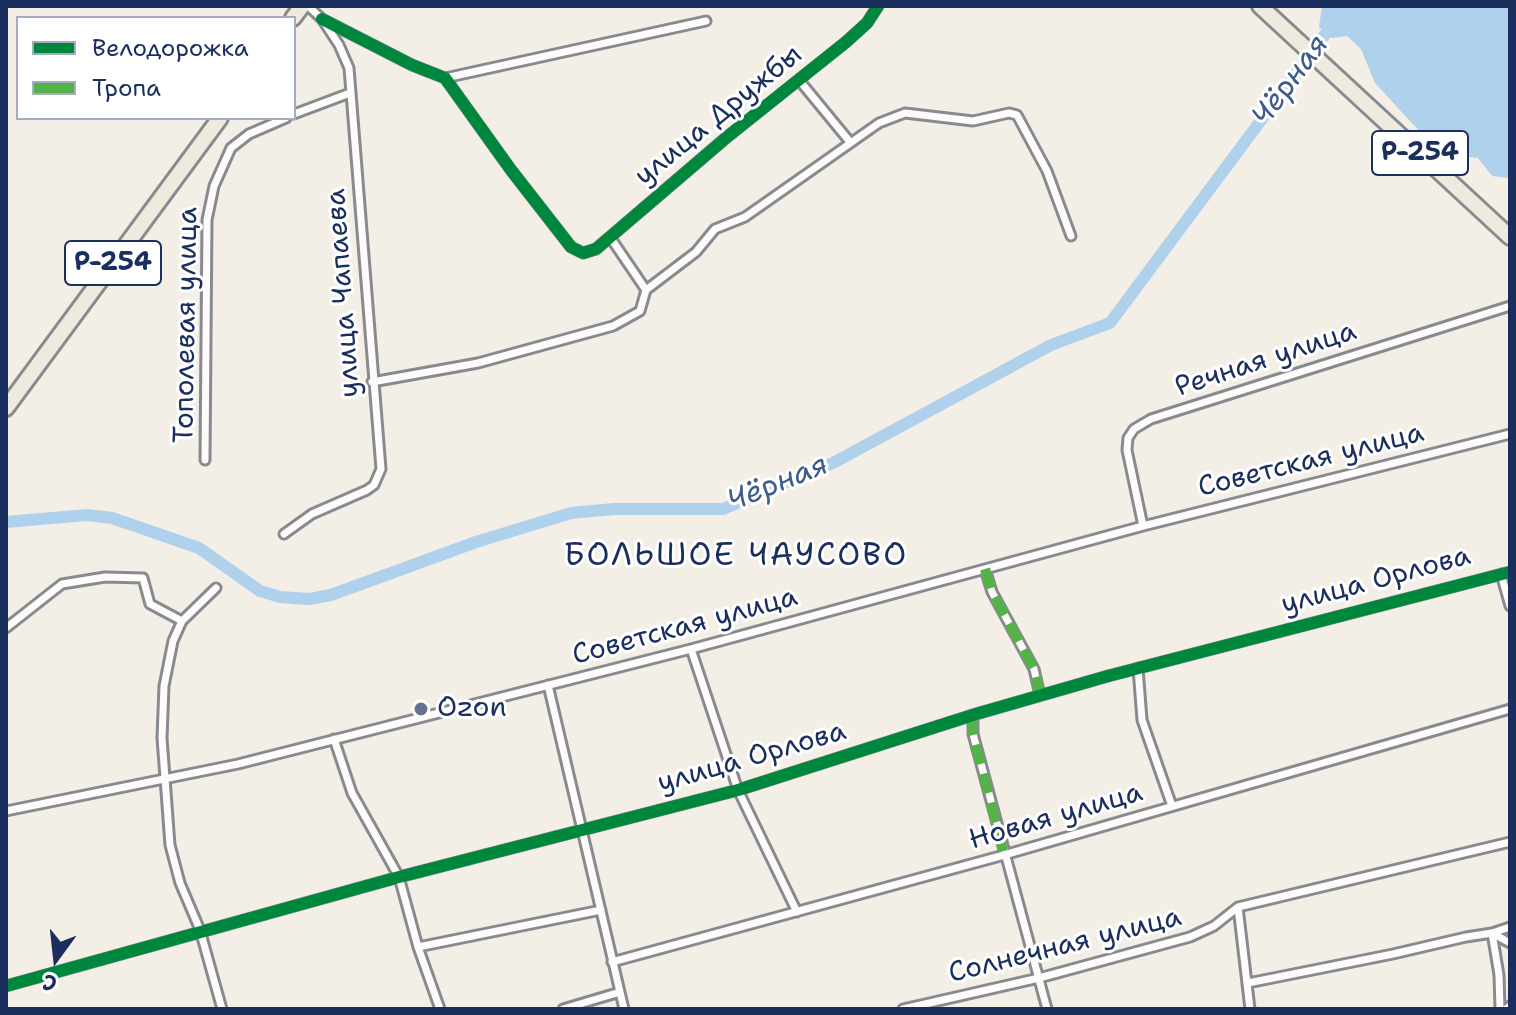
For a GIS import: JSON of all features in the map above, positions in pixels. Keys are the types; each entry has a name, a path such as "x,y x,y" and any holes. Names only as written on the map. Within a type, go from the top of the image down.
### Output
{"highway":[{"name":"Р-254","path":"1260,6 1510,237"},
{"name":"Р-254","path":"6,408 219,120"}],"street":[{"name":"улица Чапаева","path":"284,534 312,514 367,490 378,479 381,469 345,56 322,19 305,6"},
{"name":"улица Дружбы","path":"445,78 571,247 583,253 596,249 858,32 878,6"},
{"path":"322,19 412,65 445,78 706,21"},
{"path":"799,80 850,142"},
{"path":"296,113 350,93"},
{"path":"372,382 478,363 613,326 640,311 646,290 696,252 715,229 745,217 879,123 905,113 973,121 1009,113 1017,115 1047,171 1071,236"},
{"name":"Тополевая улица","path":"205,460 207,220 218,173 231,148 249,134 281,120"},
{"path":"610,237 646,290"},
{"name":"Речная улица","path":"1143,526 1127,450 1128,438 1134,429 1151,419 1510,306"},
{"name":"Советская улица","path":"6,811 65,797 165,781 334,739 691,649 1143,526 1510,434"},
{"path":"985,569 992,592 1034,669 1040,695"},
{"name":"улица Орлова","path":"6,986 200,930 738,790 973,715 1138,668 1510,572"},
{"path":"1501,574 1510,606"},
{"path":"6,628 62,584 121,576 143,578 150,604 182,621"},
{"path":"216,588 182,621 173,641 164,686 162,738 170,845 180,883 200,930 222,1009"},
{"path":"691,649 738,790 797,912"},
{"path":"1138,668 1142,720 1172,806"},
{"path":"548,685 624,1009"},
{"name":"Новая улица","path":"612,962 1004,855 1510,709"},
{"path":"973,715 973,734 1047,1009"},
{"path":"334,739 352,793 399,877 418,947 440,1009"},
{"name":"Солнечная улица","path":"903,1009 1039,978 1201,933 1238,907 1510,842"},
{"path":"1238,907 1250,1009"},
{"path":"418,947 601,910"},
{"path":"1248,983 1510,927"},
{"path":"1492,933 1510,943"},
{"path":"1492,933 1499,975 1500,1009"},
{"path":"563,1009 620,992"}],"water":[{"path":"1322,6 1510,6 1510,178 1492,176 1478,158 1453,155 1421,133 1375,83 1361,49 1347,36 1331,38 1319,27"}],"waterway":[{"name":"Чёрная","path":"6,522 87,515 112,518 199,548 260,591 280,597 309,599 331,595 476,542 571,513 614,509 723,509 833,463 1051,345 1110,323 1332,25 1340,6"}],"marked path":[{"path":"985,569 992,592 1034,669 1040,695"},
{"path":"973,715 973,734 1004,855"}],"cycle path":[{"path":"322,19 412,65 445,78 571,247 583,253 596,249 727,137 846,42 867,23 878,6"},
{"path":"6,986 399,877 738,790 976,714 1108,676 1510,572"}],"place":[{"name":"Ozon","path":"421,709"}],"district":[{"name":"БОЛЬШОЕ ЧАУСОВО","path":"736,557"}]}
